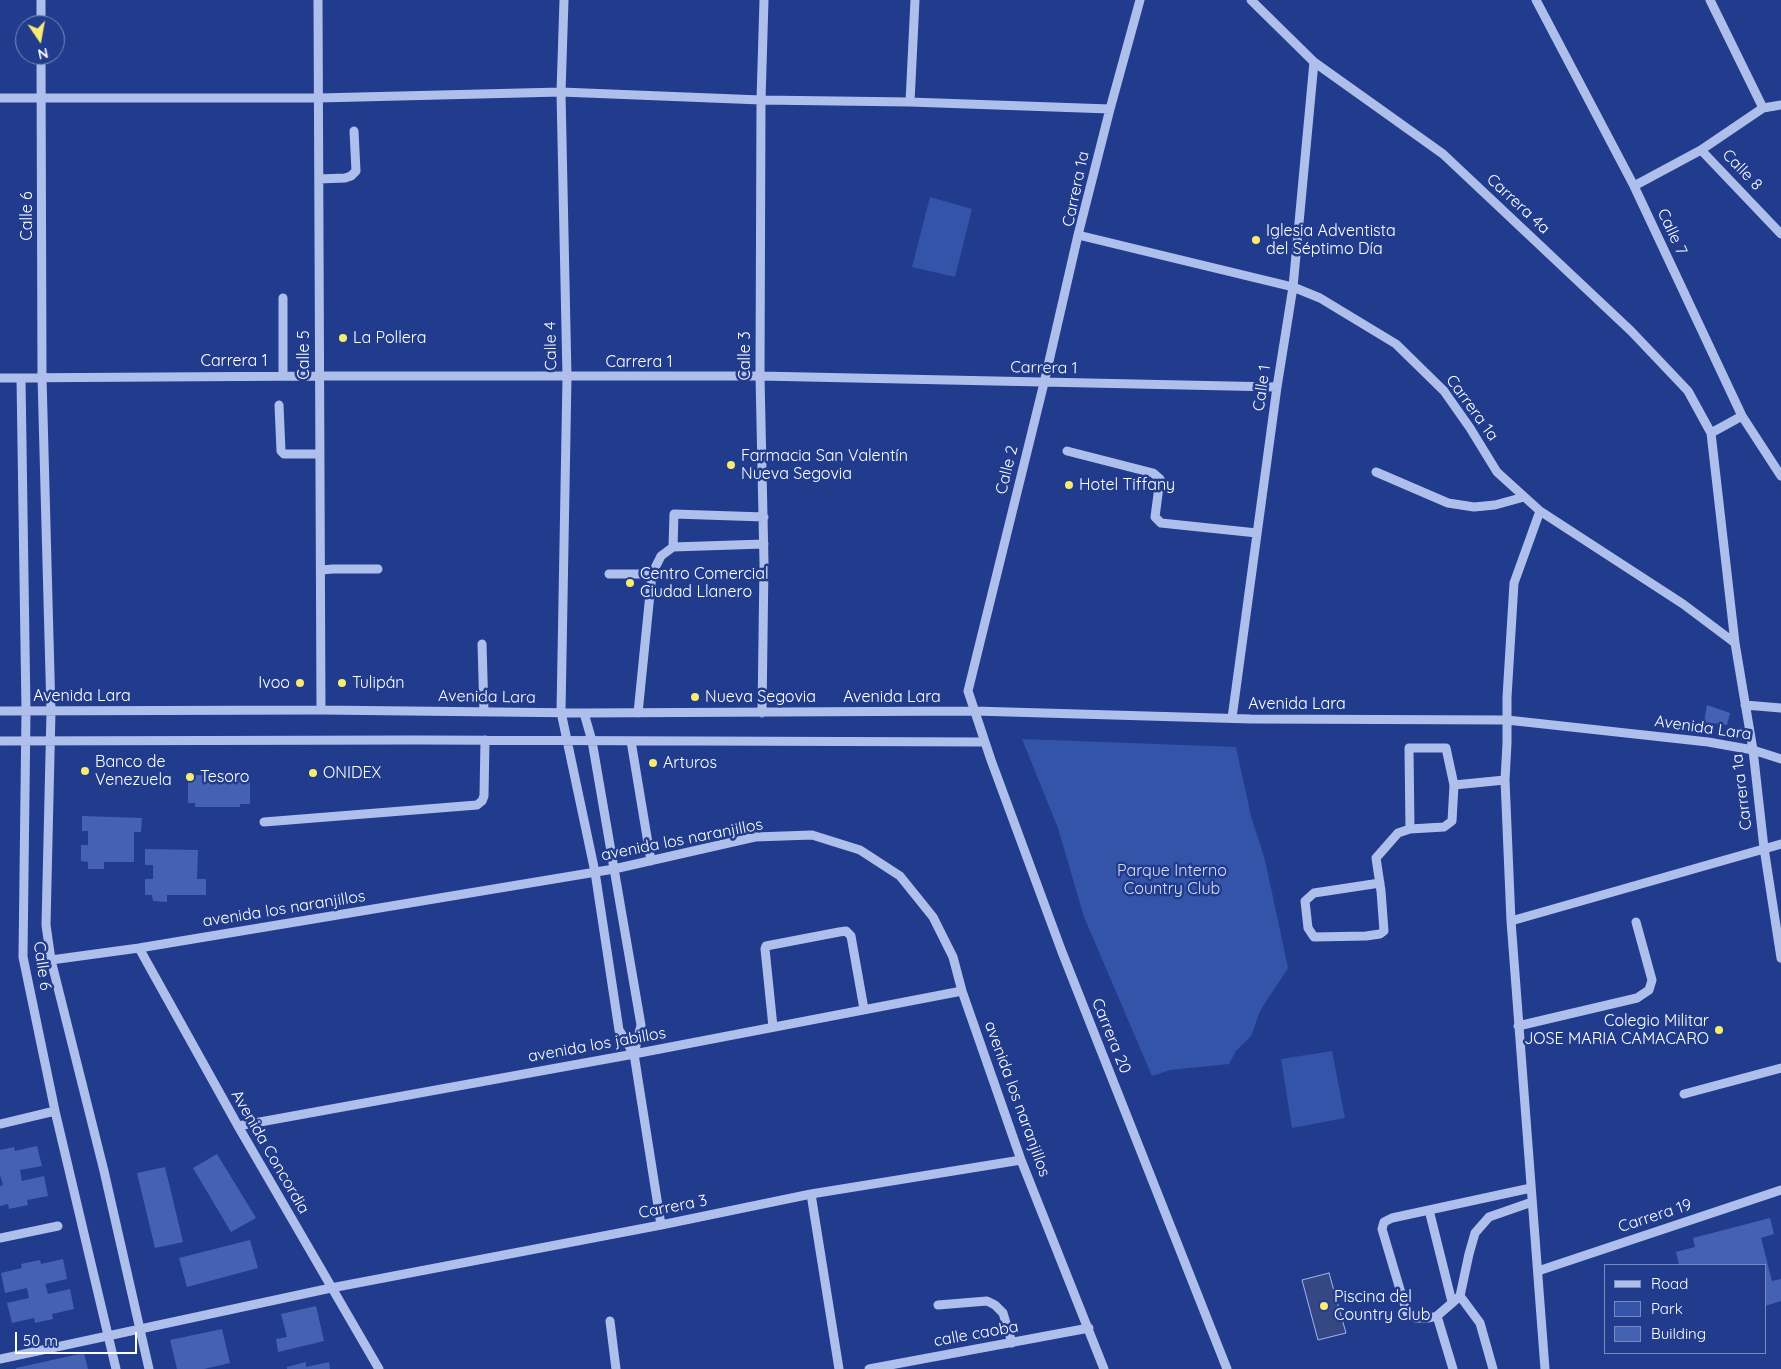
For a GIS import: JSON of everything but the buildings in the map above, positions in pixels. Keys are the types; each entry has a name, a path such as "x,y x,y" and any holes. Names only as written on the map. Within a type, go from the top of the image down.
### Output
{"street":[{"path":"40,0 41,15"},
{"name":"Calle 5","path":"318,0 321,710"},
{"name":"Calle 4","path":"564,0 561,92 567,377 561,712 595,872 619,1030 634,1054"},
{"name":"Calle 3","path":"762,713 764,517 760,376 761,100 764,0"},
{"path":"910,102 915,0"},
{"name":"Carrera 1a","path":"1140,0 1078,235 1293,287 1320,298 1396,344 1444,391 1497,472 1524,497 1540,511 1683,604 1735,643 1753,750 1764,848 1781,958"},
{"name":"Carrera 4a","path":"1251,0 1314,62 1443,154 1632,331 1688,391 1711,433"},
{"name":"Calle 7","path":"1536,0 1634,186 1742,416 1781,476"},
{"path":"1710,0 1763,108"},
{"name":"Calle 1","path":"1232,718 1277,387 1293,287 1314,62"},
{"name":"Calle 6","path":"41,65 42,377 51,712 46,925 51,960 104,1171 149,1369"},
{"path":"0,98 319,98 561,92 761,100 1110,108"},
{"path":"1634,186 1701,150 1763,108 1781,105"},
{"path":"319,178 345,178 351,176 356,171 354,131"},
{"name":"Calle 8","path":"1701,150 1781,234"},
{"name":"Calle 2","path":"974,711 968,691 1044,383 1078,235"},
{"path":"283,298 283,376"},
{"name":"Carrera 1","path":"0,378 760,376 1277,387"},
{"name":"Calle 6","path":"21,378 26,711 23,957 55,1111 116,1369"},
{"path":"279,405 281,451 284,454 320,454"},
{"path":"1735,643 1711,433 1742,416"},
{"path":"1067,450 1153,473 1160,479 1155,517 1161,523 1258,533"},
{"path":"1376,472 1448,502 1474,506 1495,505 1524,497"},
{"path":"1540,511 1514,583 1507,697 1505,780 1518,1026 1545,1369"},
{"path":"673,547 674,514 764,517"},
{"path":"638,713 652,574 661,556 673,547 764,544"},
{"path":"321,570 378,569"},
{"path":"609,574 652,574"},
{"path":"482,644 484,712"},
{"path":"1745,705 1781,708"},
{"name":"Avenida Lara","path":"0,711 321,710 584,713 974,711 1232,718 1507,720 1708,742 1753,750 1781,759"},
{"name":"Carrera 20","path":"974,711 1062,952 1227,1369"},
{"path":"584,713 592,741 641,1025 634,1054 662,1225"},
{"path":"0,742 485,740 985,742"},
{"path":"264,822 478,805 484,796 485,740"},
{"path":"631,741 651,861"},
{"path":"1380,883 1314,893 1306,900 1308,928 1314,937 1366,936 1380,934 1384,931 1380,883 1376,858 1398,833 1410,829 1444,826 1452,822 1454,785 1446,748 1409,748 1410,829"},
{"path":"1454,785 1505,780"},
{"name":"avenida los naranjillos","path":"51,960 139,948 614,869 755,837 812,835 860,850 900,876 933,917 953,957 962,991 1022,1160 1104,1369"},
{"path":"1511,921 1781,844"},
{"path":"1518,1026 1637,998 1650,990 1652,980 1636,922"},
{"path":"773,1027 766,946 846,931 851,936 864,1009"},
{"name":"Avenida Concordia","path":"139,948 238,1126 379,1369"},
{"name":"avenida los jabillos","path":"238,1126 634,1054 962,991"},
{"path":"1684,1094 1781,1068"},
{"path":"0,1124 55,1111"},
{"name":"Carrera 3","path":"0,1359 331,1288 662,1225 811,1194 1022,1160"},
{"path":"1531,1188 1392,1218 1384,1222 1382,1229 1407,1313 1416,1318 1437,1316 1456,1299 1475,1233 1489,1217 1532,1202"},
{"name":"Carrera 19","path":"1538,1271 1781,1190"},
{"path":"811,1194 839,1369"},
{"path":"1429,1210 1456,1299 1480,1323 1492,1359 1493,1369"},
{"path":"0,1238 58,1226"},
{"path":"938,1305 987,1300 995,1304 1003,1313 1012,1343"},
{"path":"1437,1316 1453,1369"},
{"path":"610,1321 616,1369"},
{"name":"calle caoba","path":"869,1369 1089,1328"}],"green space":[{"path":"930,197 972,209 955,277 912,267"},
{"name":"Parque Interno Country Club","path":"1022,739 1236,747 1251,816 1265,860 1288,968 1260,1011 1251,1036 1236,1051 1229,1064 1170,1070 1152,1076 1084,917 1058,828"},
{"path":"1332,1051 1345,1118 1292,1128 1281,1059"}],"shaded area":[{"name":"Piscina del Country Club","path":"1329,1273 1346,1333 1318,1340 1302,1280"}],"place":[{"name":"Iglesia Adventista del Séptimo Día","path":"1256,240"},
{"name":"La Pollera","path":"343,338"},
{"name":"Farmacia San Valentín Nueva Segovia","path":"731,465"},
{"name":"Hotel Tiffany","path":"1069,485"},
{"name":"Centro Comercial Ciudad Llanero","path":"630,583"},
{"name":"Ivoo","path":"300,683"},
{"name":"Tulipán","path":"342,683"},
{"name":"Nueva Segovia","path":"695,697"},
{"name":"Arturos","path":"653,763"},
{"name":"Banco de Venezuela","path":"85,771"},
{"name":"ONIDEX","path":"313,773"},
{"name":"Tesoro","path":"190,777"},
{"name":"Colegio Militar JOSE MARIA CAMACARO","path":"1719,1030"},
{"name":"Piscina del Country Club","path":"1324,1306"}]}
